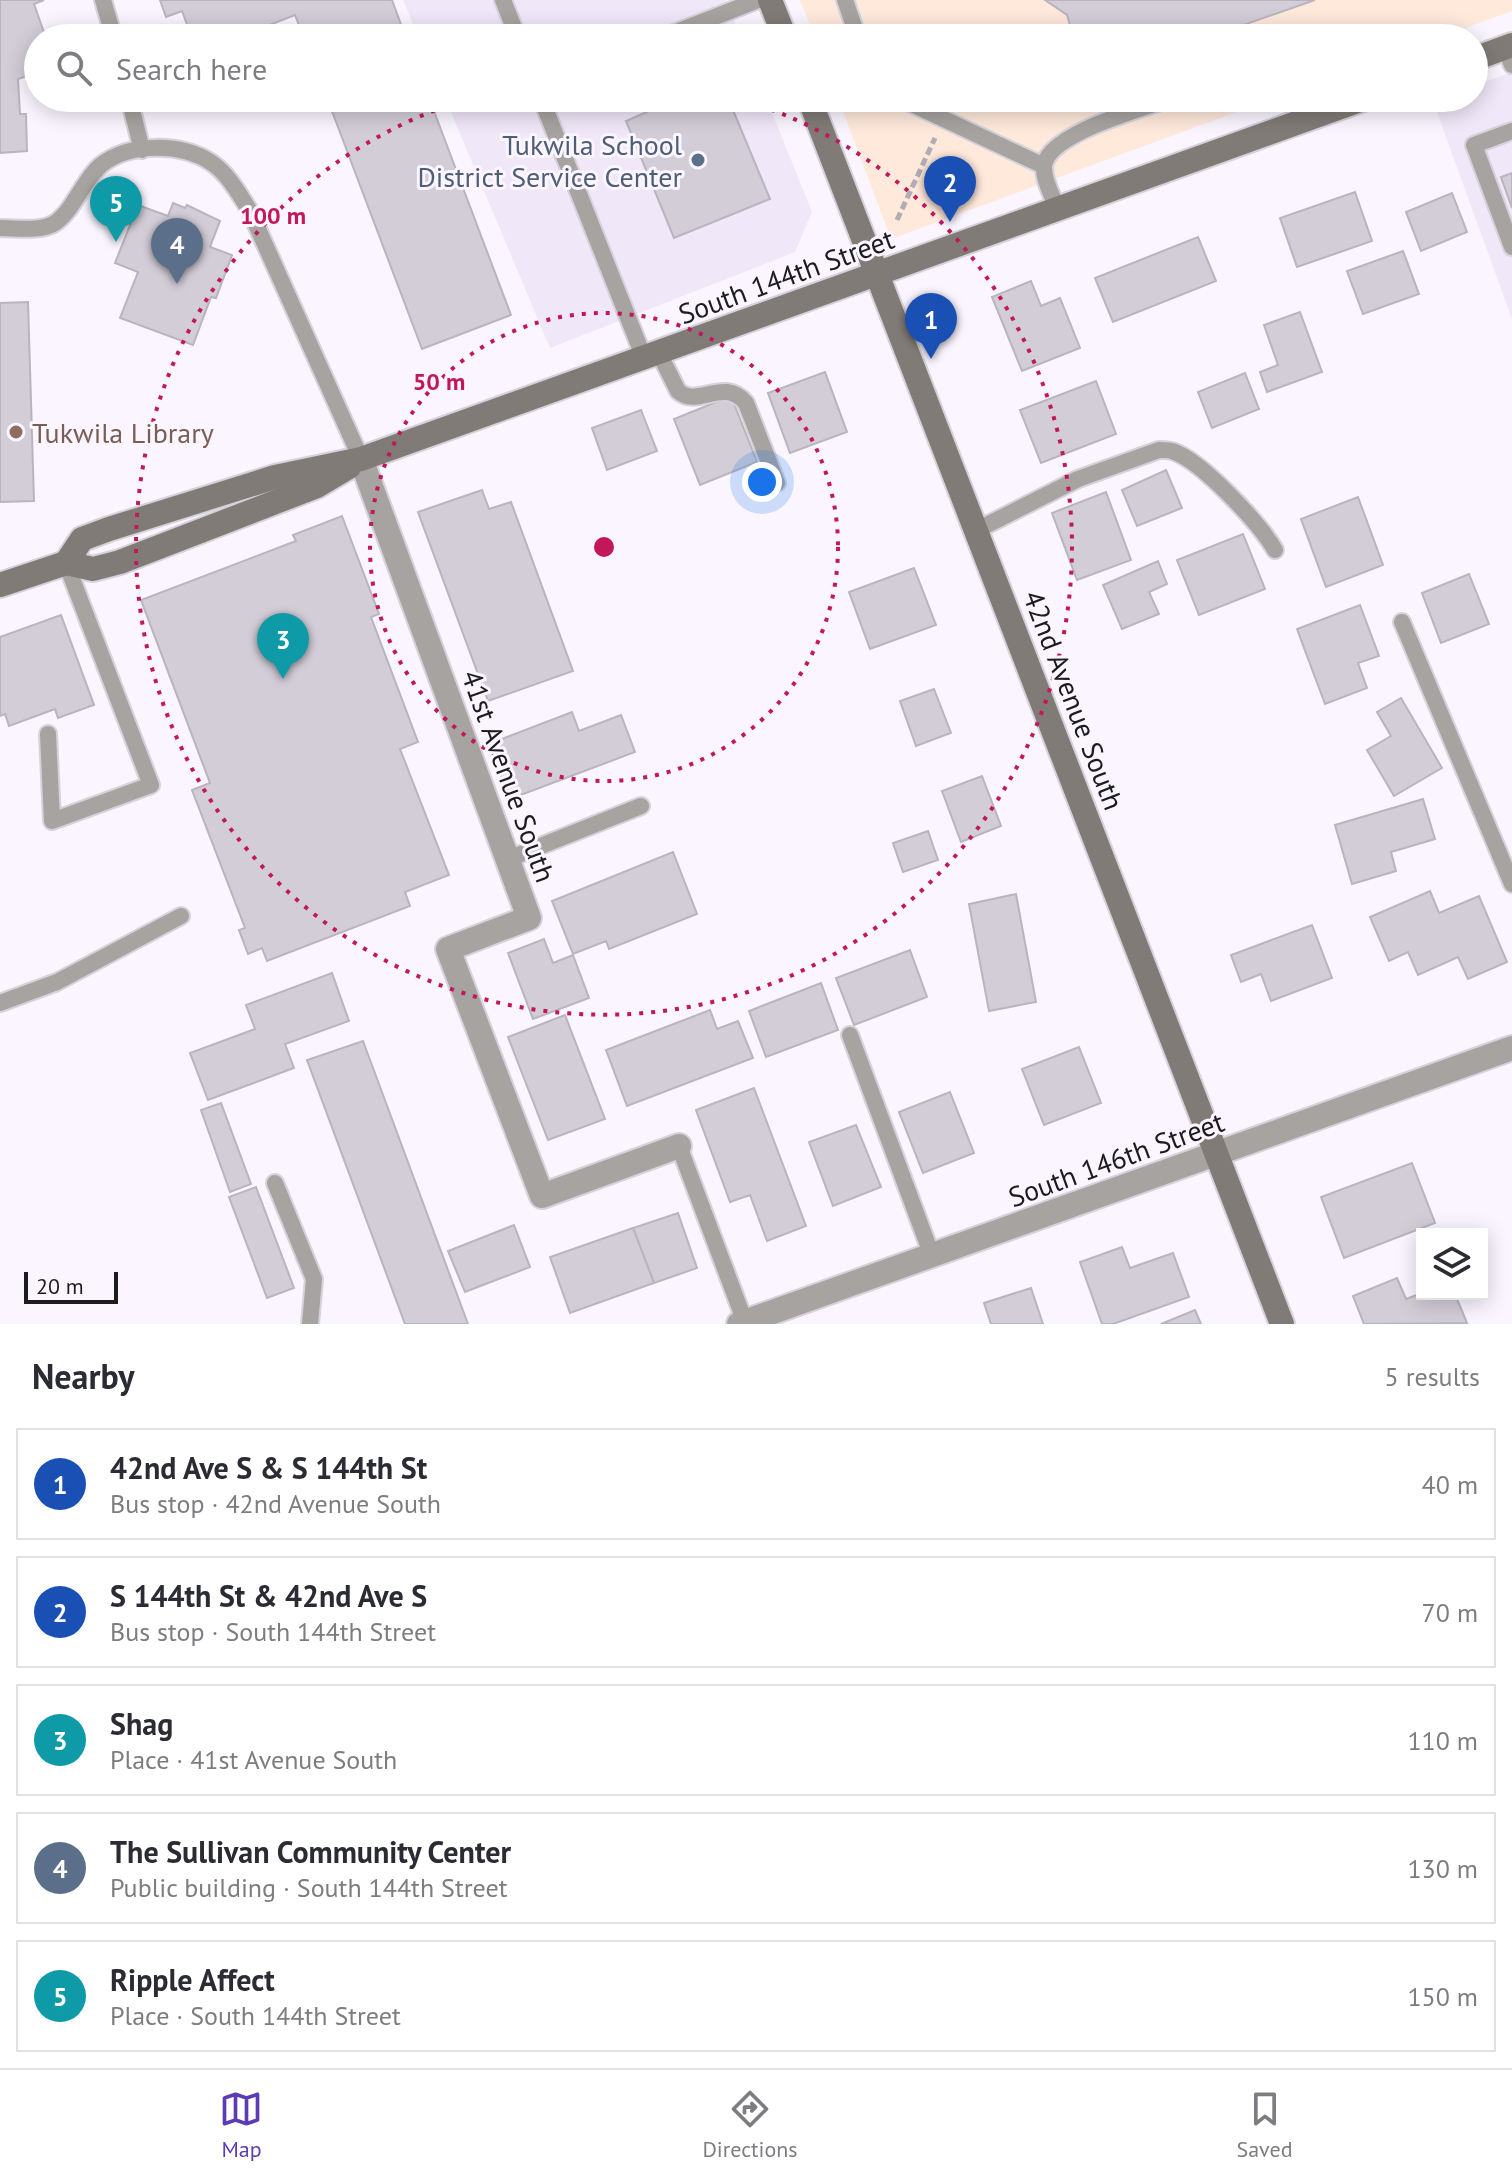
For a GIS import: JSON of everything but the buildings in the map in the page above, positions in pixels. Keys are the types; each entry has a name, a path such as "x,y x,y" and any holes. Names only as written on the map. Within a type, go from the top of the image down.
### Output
{"street":[{"path":"770,0 779,24"},
{"path":"1488,57 1510,53"},
{"name":"42nd Avenue South","path":"818,112 878,275 1282,1324"},
{"name":"South 144th Street","path":"66,563 82,539 109,529 275,477 361,459 1328,112"},
{"name":"South 144th Street","path":"0,585 66,563 93,569 120,562 317,486 361,459"},
{"name":"41st Avenue South","path":"361,459 529,918 448,949 542,1196 679,1146"},
{"name":"South 146th Street","path":"742,1323 1512,1048"}],"lane":[{"path":"103,0 110,24"},
{"path":"503,0 512,24"},
{"path":"697,24 758,0"},
{"path":"845,0 853,24"},
{"path":"132,112 142,150"},
{"path":"547,112 652,355 684,396 727,391 739,394 746,403 777,483"},
{"path":"929,112 1044,166"},
{"path":"1058,210 1044,166 1047,156 1058,143 1075,133 1133,112"},
{"path":"1512,131 1474,145 1512,247"},
{"path":"0,228 43,228 55,223 101,165 129,152 157,148 187,151 212,163 232,182 256,225 361,459"},
{"path":"977,530 1078,479 1159,450 1172,450 1214,480 1266,533 1275,550"},
{"path":"48,734 52,821 151,785 66,563"},
{"path":"1402,622 1512,884"},
{"path":"508,859 641,806"},
{"path":"0,1003 57,982 181,916"},
{"path":"850,1035 932,1256"},
{"path":"679,1146 742,1323"},
{"path":"275,1183 314,1279 310,1324"}],"path":[{"path":"897,220 944,119"}],"shaded area":[{"path":"403,0 726,0 735,24 413,24"},
{"path":"800,0 1512,0 1512,11 1476,24 809,24"},
{"path":"1512,72 1512,319 1437,112 1488,112 1488,81"},
{"path":"451,112 772,112 812,212 795,252 550,348"},
{"path":"843,112 1237,112 891,239"}],"place":[{"name":"Tukwila School District Service Center","path":"698,160"},
{"name":"S 144th St & 42nd Ave S","path":"950,222"},
{"name":"Ripple Affect","path":"116,242"},
{"name":"The Sullivan Community Center","path":"177,284"},
{"name":"42nd Ave S & S 144th St","path":"931,359"},
{"name":"Tukwila Library","path":"16,432"},
{"name":"Shag","path":"283,679"}]}
